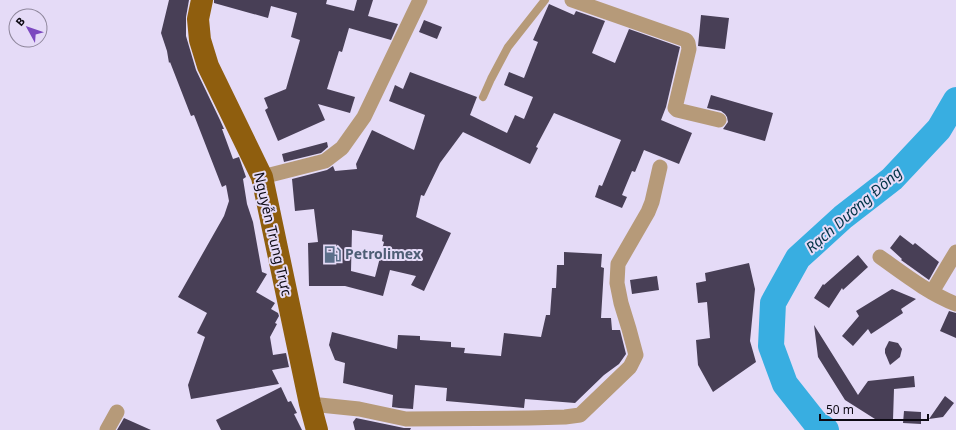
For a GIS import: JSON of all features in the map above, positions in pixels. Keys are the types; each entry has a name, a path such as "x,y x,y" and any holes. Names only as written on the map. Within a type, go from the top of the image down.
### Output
{"main road":[{"name":"Nguyễn Trung Trực","path":"202,0 198,19 200,40 208,66 262,177 310,404 317,430"}],"street":[{"path":"262,177 325,161 342,148 364,117 420,0"},
{"path":"572,0 686,40 689,49 675,108 719,120"},
{"path":"310,404 359,409 406,419 529,418 580,415 630,367 636,355 621,303 617,283 618,264 648,212 652,202 660,167"},
{"path":"932,292 956,252"},
{"path":"880,256 917,283 946,300 956,304"},
{"path":"107,430 117,412"}],"lane":[{"path":"483,97 508,47 545,0"}],"building":[{"path":"169,0 189,0 186,17 186,36 196,70 224,129 222,129 233,159 239,157 246,177 243,179 247,204 253,222 262,272 267,274 256,292 275,303 271,309 278,313 279,316 275,323 277,324 270,337 273,355 286,353 289,367 272,370 279,384 191,399 188,385 205,337 197,333 207,313 178,297 224,216 229,201 226,185 222,187 194,115 191,116 170,62 169,63 161,33"},
{"path":"214,0 327,0 326,4 354,11 357,0 373,0 368,16 398,24 391,40 349,28 342,52 339,51 327,89 355,97 350,113 318,104 325,120 278,141 265,110 268,108 264,98 286,89 300,40 291,37 297,13 271,6 268,18 214,3"},
{"path":"549,4 574,15 576,11 605,21 592,53 615,63 629,29 680,47 666,107 661,120 692,133 679,164 644,150 635,172 632,171 622,195 627,197 622,208 595,197 599,185 602,186 621,140 554,113 536,147 538,148 530,164 463,132 440,163 424,196 421,195 416,217 451,233 424,291 411,285 416,276 390,270 383,296 345,286 309,286 308,243 318,242 314,209 295,211 292,179 327,170 333,166 335,171 357,169 356,164 372,130 414,150 425,115 389,101 395,85 403,89 410,72 477,97 470,115 507,133 515,115 524,119 533,97 504,85 509,72 524,78 538,42 533,40","holes":["352,230 383,235 382,241 384,242 375,277 351,271"]},
{"path":"701,15 729,18 725,49 698,46"},
{"path":"424,20 442,27 437,39 419,32"},
{"path":"711,95 773,113 765,141 723,129 728,122 725,114 721,111 707,108"},
{"path":"327,142 328,147 321,153 284,162 282,154"},
{"path":"900,235 913,245 915,243 939,262 929,280 901,260 902,259 890,248"},
{"path":"564,252 602,254 601,267 604,268 601,318 611,318 612,330 620,330 626,354 619,364 604,375 575,403 525,399 524,408 446,401 447,388 415,385 413,409 399,408 392,407 393,395 343,383 345,363 335,360 329,345 332,332 397,349 398,335 420,336 420,340 451,342 451,347 465,348 464,353 501,356 504,333 541,337 546,315 550,315 552,288 556,288 557,265 564,265"},
{"path":"858,255 868,267 843,290 842,288 829,308 814,298 823,284 824,285"},
{"path":"749,263 755,289 750,341 756,362 713,392 698,365 696,340 710,338 707,302 698,303 696,283 706,281 705,273"},
{"path":"657,276 659,290 632,294 630,280"},
{"path":"892,289 916,299 901,309 903,313 871,334 868,329 853,346 842,336 859,316 856,311"},
{"path":"949,311 956,313 956,338 940,331"},
{"path":"814,325 858,395 868,381 914,376 915,387 894,389 893,420 875,419 845,400 818,357"},
{"path":"889,341 898,343 902,349 900,357 890,365 885,353 885,349"},
{"path":"281,387 288,402 291,401 297,413 294,414 302,430 221,430 216,420"},
{"path":"945,396 954,403 943,417 929,419"},
{"path":"904,411 921,412 921,424 903,423"},
{"path":"124,418 151,430 117,430"},
{"path":"356,418 404,428 411,428 410,430 355,430 353,422"}],"waterway":[{"name":"Rạch Dương Đông","path":"826,430 815,422 785,384 771,346 773,303 798,258 843,217 892,179 939,129 956,100"}],"place":[{"name":"Petrolimex","path":"332,254"}]}
